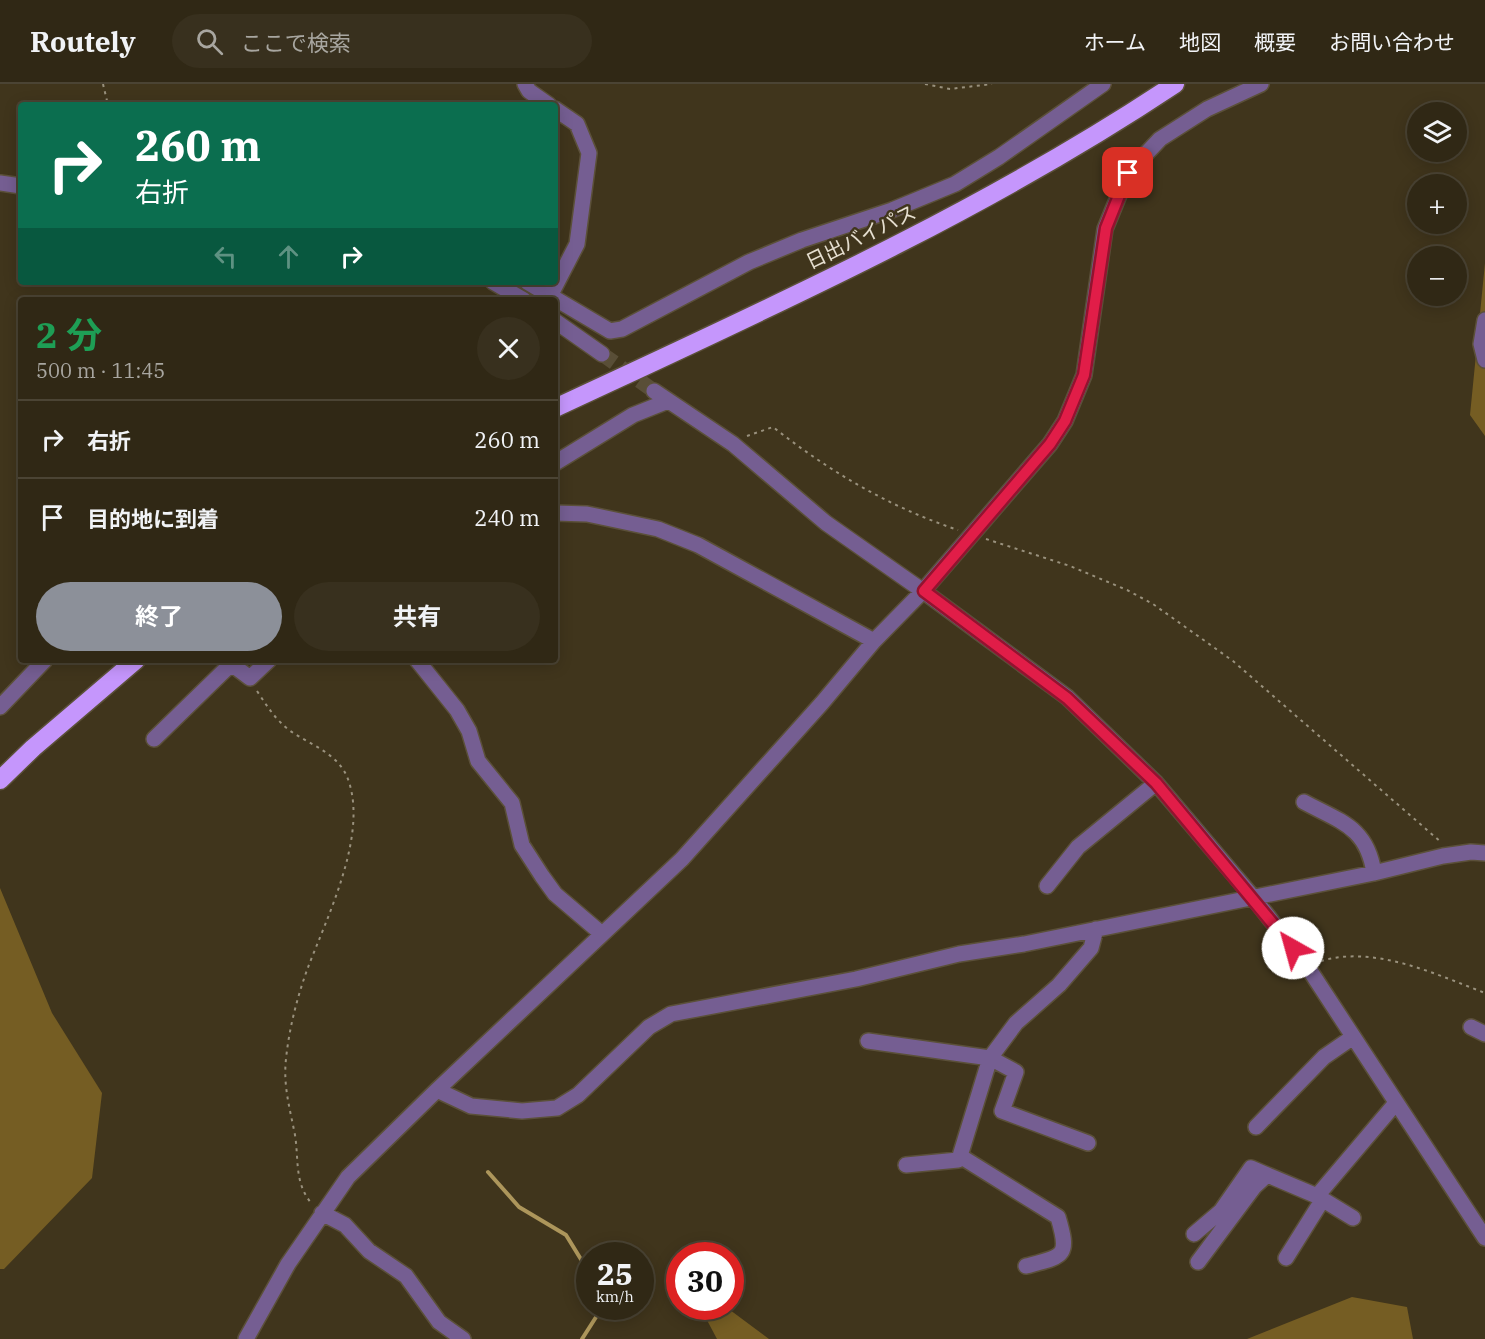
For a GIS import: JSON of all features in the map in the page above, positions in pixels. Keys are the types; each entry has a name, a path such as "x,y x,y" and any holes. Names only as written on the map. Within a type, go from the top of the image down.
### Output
{"highway":[{"name":"日出バイパス","path":"558,407 881,254 962,212 1118,122 1176,84"},
{"path":"0,780 33,748 132,663"}],"street":[{"path":"525,84 529,91 545,102"},
{"path":"558,302 610,331 621,329 741,266 802,240 892,210 955,183 999,157 1103,84"},
{"path":"246,1339 288,1264 348,1177 436,1090 682,859 822,703 874,641 924,591 970,534 1050,444 1065,421 1084,375 1106,228 1128,173 1160,138 1207,109 1261,84"},
{"path":"558,111 577,124 589,153 577,244 558,280"},
{"path":"0,183 18,186"},
{"path":"498,285 519,297"},
{"path":"531,285 549,297"},
{"path":"1485,320 1481,344 1485,360"},
{"path":"558,323 602,354"},
{"path":"654,391 733,444 826,522 924,591 1067,698 1156,783 1252,896 1307,966 1395,1104 1485,1238"},
{"path":"558,461 633,415 668,401"},
{"path":"558,513 587,514 658,529 698,545 874,641"},
{"path":"0,707 42,663"},
{"path":"154,739 227,668 234,666 249,678 266,663"},
{"path":"419,663 463,720 478,761 512,803 522,845 542,876 555,894 602,934"},
{"path":"1047,886 1078,847 1156,783"},
{"path":"1304,802 1354,828 1371,851 1374,873"},
{"path":"436,1090 471,1106 522,1111 557,1108 578,1095 649,1027 671,1014 855,979 958,954 1096,929 1374,873 1456,854 1485,853"},
{"path":"906,1165 958,1160 990,1058 1016,1023 1059,985 1091,948 1096,929"},
{"path":"1256,1127 1324,1058 1353,1037"},
{"path":"868,1041 990,1058 1016,1072 1002,1111 1088,1143"},
{"path":"1286,1258 1320,1198 1395,1104"},
{"path":"960,1156 1058,1217 1065,1241 1062,1253 1055,1258 1026,1266"},
{"path":"1194,1234 1221,1211 1251,1168 1320,1198 1353,1218"},
{"path":"1198,1262 1254,1187 1267,1175"},
{"path":"322,1213 345,1225 369,1251 406,1276 440,1322 463,1339"}],"path":[{"path":"103,84 107,102"},
{"path":"925,84 950,89 992,84"},
{"path":"733,444 751,433 772,428 869,493 970,534 1070,566 1127,590 1153,604 1233,661 1456,854"},
{"path":"249,678 274,717 289,730 335,759 344,769 350,785 353,819 349,850 307,972 286,1058 285,1084 295,1136 299,1178 310,1202 322,1213"},
{"path":"1307,966 1325,960 1357,958 1393,960 1485,993"}],"shaded area":[{"path":"1485,263 1485,436 1470,415"},
{"path":"0,888 52,1013 102,1093 92,1178 4,1269 0,1269"},
{"path":"1352,1297 1407,1307 1413,1339 1247,1339"},
{"path":"707,1320 743,1320 769,1339 717,1339"}],"waterway":[{"path":"488,1172 519,1207 566,1235 576,1251"},
{"path":"582,1339 594,1320"}],"tunnel":[{"path":"602,354 654,391"}],"route":[{"path":"1128,173 1106,228 1084,375 1065,421 1050,444 970,534 924,591 1067,698 1156,783 1293,948"}]}
